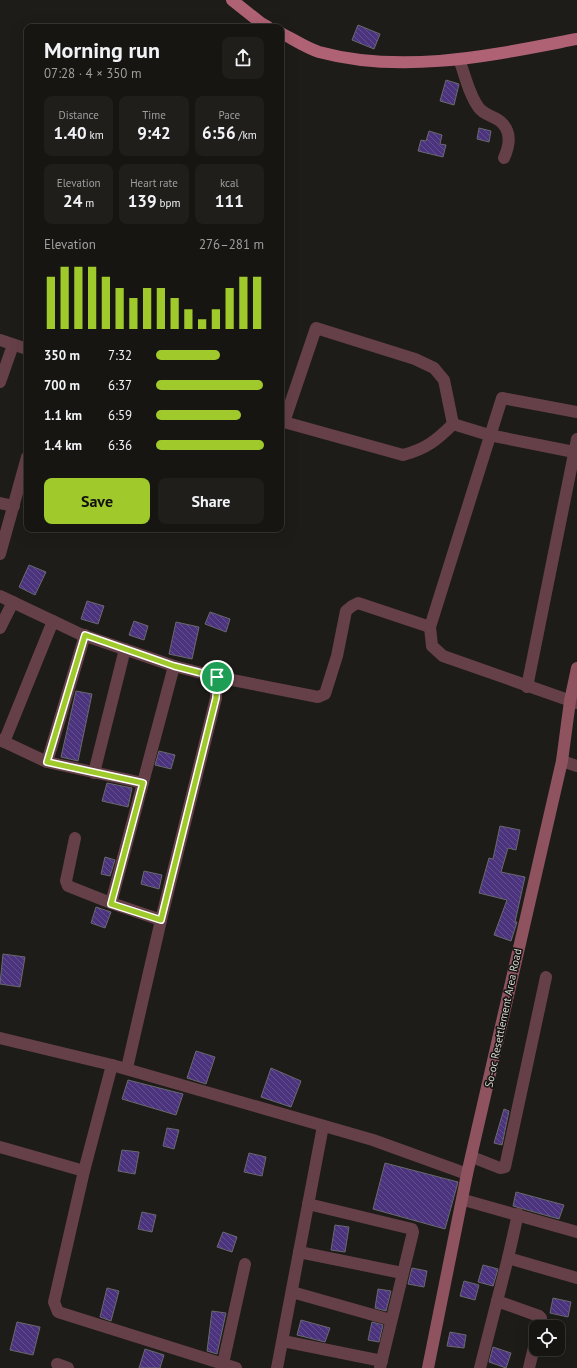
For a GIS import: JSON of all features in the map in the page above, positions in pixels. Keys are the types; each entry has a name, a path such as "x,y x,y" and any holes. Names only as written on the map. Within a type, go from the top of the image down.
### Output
{"main road":[{"path":"232,0 263,24"},
{"path":"284,35 318,52 380,63 482,57 577,39"}],"street":[{"path":"459,59 479,108 487,116 502,123 506,131 510,144 504,158"},
{"path":"316,328 415,359 434,368 444,380 453,424 438,439 421,450 403,455 284,422 316,328"},
{"path":"0,340 24,348"},
{"path":"0,382 14,345"},
{"path":"573,702 527,687 443,656 432,646 430,627 489,435 502,398 577,412"},
{"path":"453,424 489,435 574,452"},
{"path":"527,687 577,439"},
{"path":"0,554 24,468"},
{"path":"0,503 14,506"},
{"path":"0,596 85,635 174,666 217,677 318,696 325,694 337,656 346,611 352,606 358,604 430,627"},
{"path":"0,628 12,602"},
{"path":"53,621 2,741 47,762 143,783"},
{"path":"47,762 85,635"},
{"path":"94,773 125,649"},
{"path":"111,904 174,666"},
{"name":"So-oc Resettlement Area Road","path":"430,1368 468,1174 562,761 573,702 577,668"},
{"path":"127,1068 161,920 216,698 217,677"},
{"path":"562,761 577,766"},
{"path":"75,838 66,882 68,886 111,904 161,920"},
{"path":"472,1157 500,1168 505,1167 546,977"},
{"path":"0,1038 127,1068 373,1140 468,1174"},
{"path":"112,1065 84,1171 54,1302 58,1312 223,1366 236,1368"},
{"path":"277,1368 323,1126"},
{"path":"0,1147 84,1171"},
{"path":"464,1200 518,1214 577,1232"},
{"path":"283,1341 381,1364 413,1232 410,1228 308,1204"},
{"path":"480,1368 518,1214"},
{"path":"299,1252 402,1273"},
{"path":"508,1258 577,1278"},
{"path":"223,1366 245,1264"},
{"path":"292,1292 391,1320"},
{"path":"497,1301 539,1316 540,1320"},
{"path":"529,1368 532,1356"}],"building":[{"path":"358,25 380,34 374,49 352,40"},
{"path":"446,80 459,84 454,105 440,101"},
{"path":"479,128 491,131 489,142 477,139"},
{"path":"429,131 442,135 440,144 446,145 443,157 418,151 421,140 426,141"},
{"path":"29,565 46,572 35,595 19,587"},
{"path":"87,601 104,606 98,624 81,619"},
{"path":"210,612 230,619 226,632 205,624"},
{"path":"134,621 148,626 144,640 129,635"},
{"path":"176,622 199,627 192,659 169,654"},
{"path":"76,691 92,694 78,761 61,757"},
{"path":"159,751 175,755 171,769 155,765"},
{"path":"107,783 132,788 128,807 102,801"},
{"path":"500,826 520,830 516,850 508,848 501,872 525,877 515,922 517,922 511,941 494,935 507,900 479,893 489,858 493,859"},
{"path":"105,857 115,860 110,876 101,874"},
{"path":"144,871 162,875 159,889 141,884"},
{"path":"96,907 111,912 105,928 91,923"},
{"path":"3,954 25,957 20,987 0,984"},
{"path":"196,1051 215,1057 206,1084 187,1078"},
{"path":"271,1068 301,1081 291,1107 261,1097"},
{"path":"128,1080 183,1094 176,1115 122,1099"},
{"path":"504,1109 509,1111 502,1145 494,1143"},
{"path":"167,1128 179,1130 174,1149 163,1146"},
{"path":"122,1150 139,1152 135,1174 118,1171"},
{"path":"249,1153 266,1157 262,1176 244,1172"},
{"path":"385,1163 458,1182 445,1229 373,1209"},
{"path":"516,1192 564,1205 559,1219 513,1206"},
{"path":"142,1212 156,1215 152,1232 138,1229"},
{"path":"335,1225 349,1227 345,1252 331,1250"},
{"path":"223,1232 237,1237 232,1252 217,1247"},
{"path":"483,1265 498,1269 493,1286 478,1282"},
{"path":"412,1268 427,1271 424,1287 408,1284"},
{"path":"464,1281 479,1285 475,1300 460,1296"},
{"path":"107,1288 119,1291 111,1321 100,1317"},
{"path":"378,1289 391,1291 386,1311 375,1308"},
{"path":"553,1298 571,1302 568,1317 550,1313"},
{"path":"212,1311 226,1313 217,1354 207,1351"},
{"path":"301,1320 330,1328 325,1342 297,1335"},
{"path":"17,1322 40,1327 33,1355 10,1350"},
{"path":"372,1322 383,1325 379,1342 368,1340"},
{"path":"450,1332 466,1335 464,1348 447,1346"},
{"path":"493,1347 511,1353 506,1368 489,1362"},
{"path":"145,1349 164,1355 160,1368 139,1368"}],"route":[{"path":"85,635 174,666 217,677 216,698 161,920 111,904 143,783 47,762 85,635"}]}
